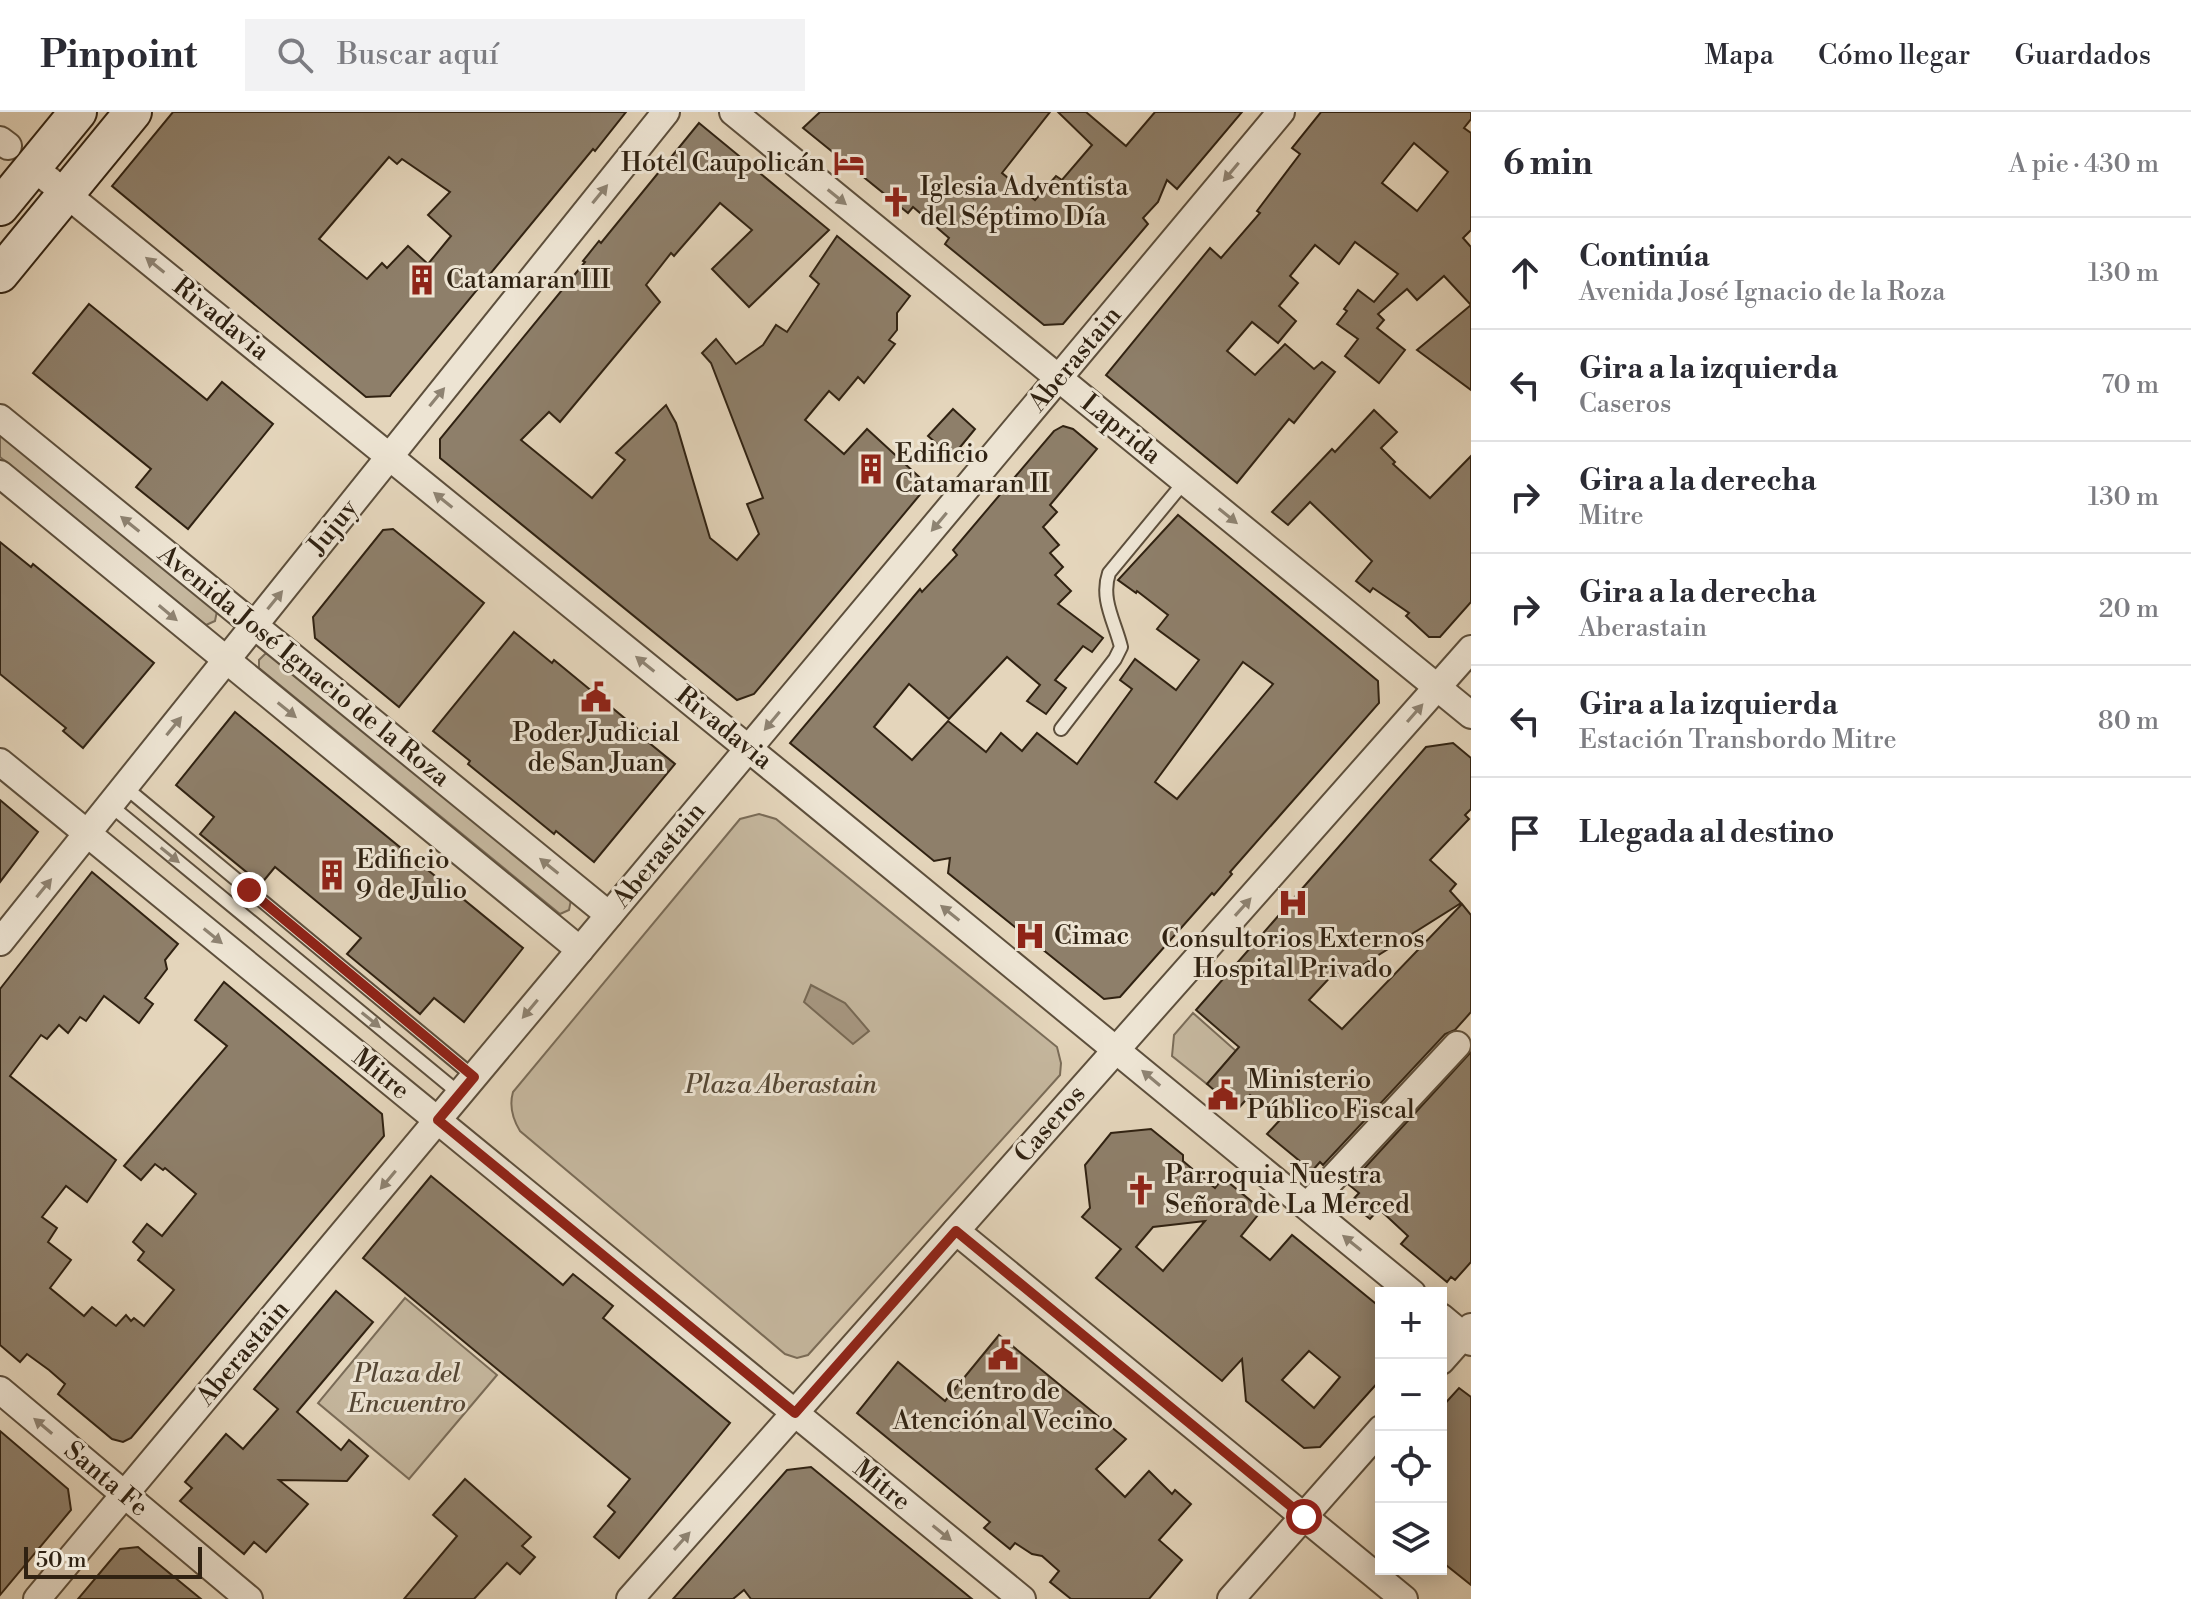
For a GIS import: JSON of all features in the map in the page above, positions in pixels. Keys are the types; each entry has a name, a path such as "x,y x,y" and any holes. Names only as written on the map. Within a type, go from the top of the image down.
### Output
{"main road":[{"path":"0,207 14,151 78,112"},
{"path":"0,274 133,112"}],"street":[{"name":"Jujuy","path":"0,942 666,112"},
{"name":"Laprida","path":"733,112 1471,715"},
{"name":"Aberastain","path":"37,1599 1281,112"},
{"name":"Rivadavia","path":"14,151 1405,1287"},
{"name":"Avenida José Ignacio de la Roza","path":"0,418 609,915"},
{"name":"Avenida José Ignacio de la Roza","path":"0,474 580,950"},
{"name":"Caseros","path":"630,1599 1471,649"},
{"name":"Mitre","path":"0,762 1022,1599"},
{"path":"1307,1206 1457,1045"},
{"path":"956,1231 1404,1599"},
{"path":"1443,1359 1469,1335 1447,1321"},
{"name":"Santa Fe","path":"0,1390 249,1599"},
{"path":"1231,1599 1379,1431"}],"lane":[{"path":"1061,729 1121,647 1105,596 1109,573 1185,481"},
{"path":"117,796 467,1085"},
{"path":"117,796 467,1085"}],"green space":[{"path":"0,434 217,611 215,621 206,625 0,457"},
{"path":"269,654 571,900 569,910 560,914 259,668 259,660"},
{"name":"Plaza Aberastain","path":"759,814 776,819 1057,1047 1061,1063 1060,1075 808,1355 797,1358 785,1354 520,1131 511,1107 513,1092 740,819"},
{"path":"1193,1013 1236,1051 1207,1084 1172,1056 1174,1035"},
{"name":"Plaza del Encuentro","path":"405,1298 497,1375 409,1479 318,1403"}],"shaded area":[{"path":"811,985 845,1003 869,1031 853,1044 804,1002"}],"building":[{"path":"173,112 626,112 390,396 366,397 112,186","holes":["389,157 397,164 402,159 450,192 428,215 451,236 428,264 408,246 387,268 382,263 367,279 319,239"]},
{"path":"820,112 1050,112 1002,173 1035,200 1056,176 1062,180 1092,145 1058,112 1086,112 1126,146 1155,112 1242,112 1177,189 1167,180 1158,202 1143,218 1148,224 1063,324 1044,325 945,244 949,238 913,207 908,213 803,128"},
{"path":"1321,112 1471,112 1471,119 1464,128 1471,133 1471,230 1463,238 1471,247 1471,305 1444,276 1417,300 1407,289 1378,314 1384,320 1377,328 1405,350 1379,383 1345,356 1358,339 1337,324 1358,290 1374,302 1398,274 1355,242 1339,264 1315,245 1290,276 1298,283 1279,306 1296,321 1278,343 1252,322 1227,351 1255,375 1285,344 1314,369 1322,362 1335,372 1294,423 1289,419 1237,483 1106,375 1210,248 1221,258 1260,213 1257,211 1300,154 1292,148","holes":["1414,143 1448,172 1417,211 1382,183"]},
{"path":"699,123 829,230 749,307 712,269 752,230 720,203 674,256 671,253 646,285 660,302 560,422 549,412 521,440 592,498 625,460 616,453 666,405 676,423 710,538 737,560 759,534 747,504 763,498 711,363 702,353 716,339 736,364 763,345 776,325 787,332 819,284 810,276 837,236 910,296 897,313 897,330 889,340 895,344 864,383 858,377 839,400 829,391 805,420 844,454 867,429 928,485 754,694 737,700 440,458 440,439 599,241 601,243"},
{"path":"89,304 207,400 222,382 273,424 188,529 136,487 151,469 33,373"},
{"path":"1471,305 1471,390 1417,350"},
{"path":"953,409 975,429 952,457 928,436"},
{"path":"1374,410 1397,432 1381,448 1395,462 1393,464 1430,498 1471,456 1471,602 1440,637 1429,637 1406,616 1409,613 1373,588 1370,592 1356,581 1372,561 1310,502 1288,525 1272,512"},
{"path":"1063,426 1073,429 1097,449 1050,505 1057,512 1043,527 1059,545 1050,553 1063,567 1055,575 1071,591 1058,604 1103,638 1092,652 1083,646 1055,680 1066,688 1046,714 1027,701 1040,685 1007,657 949,719 909,684 874,727 912,760 948,721 986,752 1001,733 1022,751 1037,733 1077,764 1132,689 1120,680 1135,659 1176,690 1199,660 1157,629 1168,615 1118,580 1178,515 1378,681 1379,703 1230,872 1232,874 1214,895 1212,893 1120,997 1104,999 948,873 950,858 934,861 790,743 920,589 922,592 957,555 953,550 1054,431","holes":["1243,662 1273,684 1177,799 1155,782"]},
{"path":"393,529 484,603 399,707 315,638 313,617 383,530"},
{"path":"0,542 31,567 33,564 154,663 83,748 63,731 66,728 0,674"},
{"path":"514,632 552,663 554,660 675,764 594,862 556,831 554,834 468,764 470,761 433,731"},
{"path":"235,712 523,948 464,1022 434,998 420,1014 347,954 361,938 275,867 261,884 200,834 214,817 176,785"},
{"path":"1453,743 1471,758 1471,809 1465,815 1469,819 1430,860 1456,884 1450,891 1461,903 1342,978 1335,972 1309,1000 1342,1029 1462,904 1471,915 1471,1012 1455,1030 1445,1034 1323,1165 1320,1162 1312,1171 1267,1134 1279,1121 1250,1095 1237,1110 1207,1084 1239,1047 1196,1010 1426,747"},
{"path":"0,800 38,832 0,882"},
{"path":"92,872 178,944 165,960 167,969 145,998 153,1004 139,1023 104,996 86,1021 80,1017 68,1033 59,1025 47,1039 41,1035 10,1076 116,1160 87,1202 66,1186 42,1217 57,1228 48,1242 71,1260 50,1288 84,1316 92,1307 116,1326 126,1315 131,1321 134,1318 144,1326 174,1290 138,1260 144,1252 133,1242 147,1224 162,1236 196,1194 165,1168 163,1170 155,1164 141,1180 124,1166 227,1046 195,1020 224,982 382,1114 384,1136 131,1438 123,1442 112,1439 58,1394 65,1384 49,1370 27,1354 20,1362 0,1345 0,989"},
{"path":"1471,1052 1471,1262 1455,1280 1451,1277 1447,1282 1401,1244 1408,1236 1379,1209 1370,1219 1350,1203 1359,1193 1349,1185"},
{"path":"1151,1129 1183,1155 1183,1161 1215,1188 1223,1178 1262,1210 1241,1236 1270,1260 1292,1235 1375,1303 1375,1386 1320,1447 1304,1448 1246,1401 1242,1359 1222,1381 1096,1278 1121,1249 1082,1217 1090,1208 1085,1165 1111,1133","holes":["1205,1221 1163,1271 1136,1247 1153,1227","1309,1351 1340,1377 1314,1408 1282,1380"]},
{"path":"431,1176 563,1285 573,1274 613,1306 603,1318 730,1423 619,1558 594,1537 615,1512 608,1506 630,1479 363,1258"},
{"path":"336,1291 373,1322 297,1412 341,1450 349,1440 368,1456 347,1481 279,1480 308,1504 266,1552 254,1542 244,1554 180,1501 192,1488 185,1482 226,1434 243,1449 278,1409 254,1389"},
{"path":"999,1335 1126,1439 1096,1469 1125,1497 1149,1471 1172,1494 1175,1490 1191,1504 1159,1540 1182,1560 1149,1599 1071,1599 1050,1582 1059,1571 1042,1556 1032,1554 1015,1543 1010,1549 984,1528 990,1522 857,1413 898,1362 945,1401"},
{"path":"1459,1388 1471,1397 1471,1585 1447,1566 1447,1401"},
{"path":"0,1431 68,1489 71,1510 0,1595"},
{"path":"811,1467 972,1599 751,1599 744,1590 733,1599 673,1599 787,1470"},
{"path":"465,1479 531,1537 522,1546 535,1557 520,1574 507,1563 474,1599 404,1599 457,1536 433,1515"},
{"path":"138,1547 201,1599 78,1599 120,1549"}],"place":[{"name":"Hotel Caupolicán","path":"849,163"},
{"name":"Iglesia Adventista del Séptimo Día","path":"896,202"},
{"name":"Catamaran III","path":"422,280"},
{"name":"Edificio Catamaran II","path":"871,469"},
{"name":"Poder Judicial de San Juan","path":"596,697"},
{"name":"Edificio 9 de Julio","path":"332,875"},
{"name":"Consultorios Externos Hospital Privado","path":"1293,903"},
{"name":"Cimac","path":"1030,936"},
{"name":"Ministerio Público Fiscal","path":"1223,1095"},
{"name":"Parroquia Nuestra Señora de La Merced","path":"1141,1190"},
{"name":"Centro de Atención al Vecino","path":"1003,1355"}],"route":[{"path":"249,890 474,1077 438,1120 795,1413 956,1231 1304,1517"}]}
